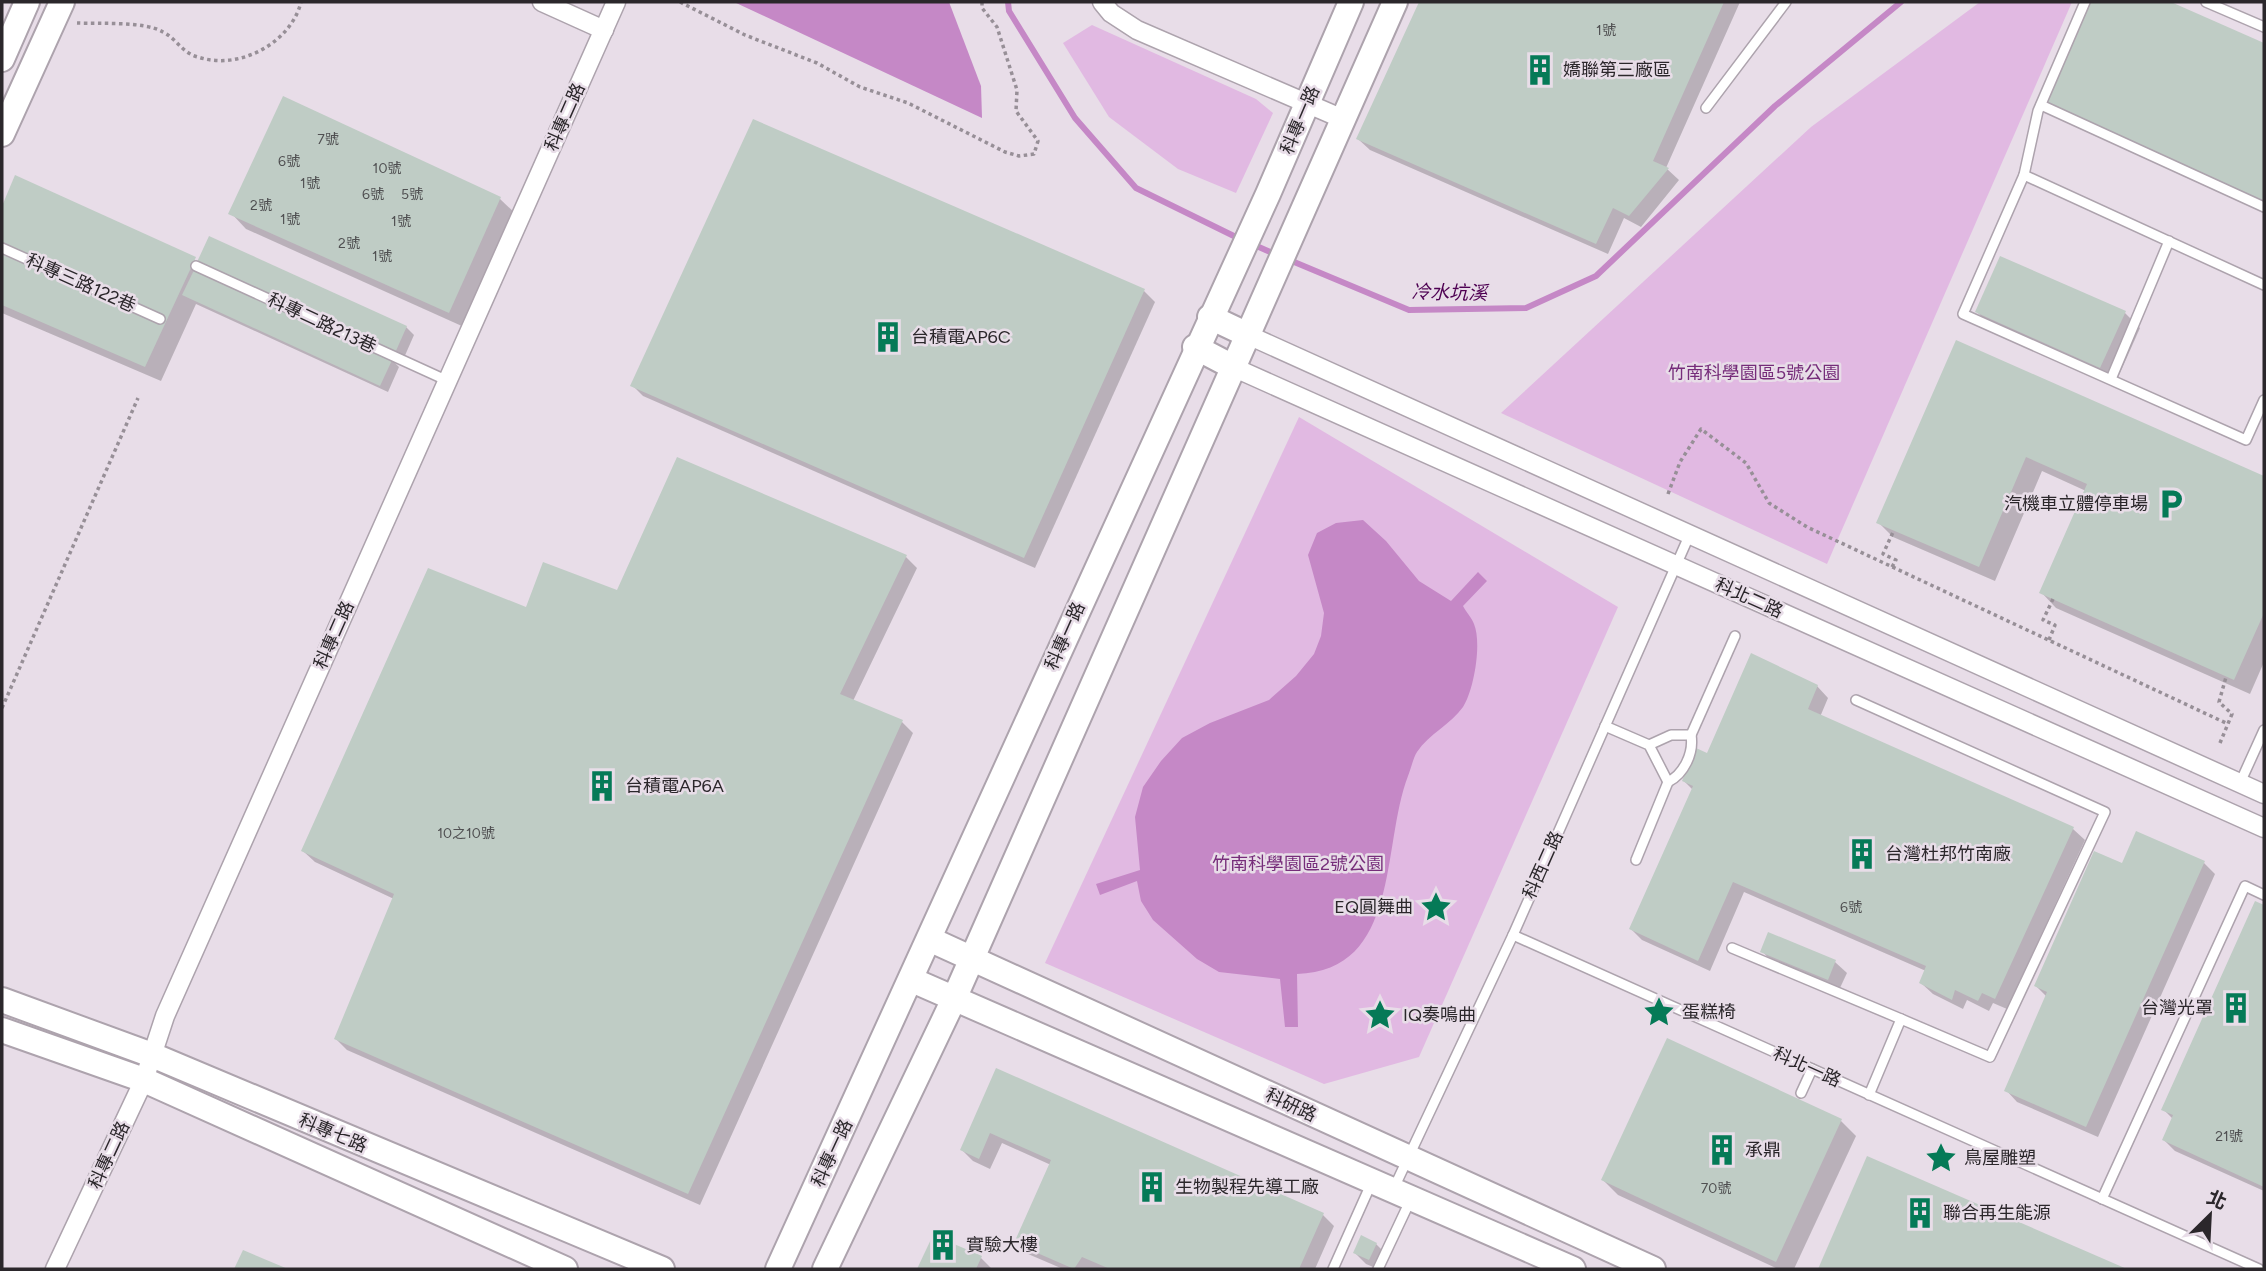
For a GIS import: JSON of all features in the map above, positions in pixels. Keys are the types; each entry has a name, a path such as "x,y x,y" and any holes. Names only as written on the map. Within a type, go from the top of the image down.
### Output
{"street":[{"path":"2,59 27,2"},
{"path":"542,2 604,30"},
{"name":"科專二路","path":"55,1269 144,1080 165,1016 616,2"},
{"path":"1102,2 1111,13 1137,30 1343,119"},
{"name":"科專一路","path":"778,1269 912,980 1195,348 1268,194 1350,2"},
{"path":"825,1269 973,957 1395,2"},
{"path":"2,134 66,10"},
{"path":"1210,317 1248,335"},
{"name":"科北二路","path":"1248,335 2264,794"},
{"path":"1195,348 1235,368"},
{"name":"科北二路","path":"1235,368 2264,828"},
{"name":"科研路","path":"929,939 1653,1269"},
{"path":"912,980 1573,1269"},
{"name":"科專七路","path":"2,1000 152,1055 662,1269"},
{"name":"科專七路","path":"2,1030 144,1080 565,1269"}],"lane":[{"path":"1706,108 1786,2"},
{"path":"2085,2 2041,106 2024,175 1962,314 2246,440 2264,400"},
{"path":"2206,2 2264,27"},
{"path":"2041,106 2264,207"},
{"path":"2024,175 2264,285"},
{"path":"2111,379 2169,241"},
{"name":"科專三路122巷","path":"2,248 160,319"},
{"name":"科專二路213巷","path":"196,266 448,381"},
{"name":"科西二路","path":"1392,1191 1513,935 1689,536"},
{"path":"1636,860 1668,782 1678,777 1693,747 1691,735 1735,636"},
{"path":"1732,948 1990,1057 2105,812 1856,700"},
{"path":"1605,726 1649,745 1668,782"},
{"path":"2240,783 2264,730"},
{"path":"1649,745 1671,735 1691,735"},
{"path":"2102,1199 2245,886 2264,895"},
{"name":"科北一路","path":"1513,935 2259,1269"},
{"path":"1869,1094 1901,1019"},
{"path":"1801,1093 1812,1069"},
{"path":"1333,1269 1392,1191"},
{"path":"1378,1269 1392,1191"}],"path":[{"path":"66,10 163,32 183,51 200,58 230,59 259,52 282,37 295,22 300,2"},
{"path":"680,2 745,35 817,63 860,88 908,103 1005,152 1019,156 1034,155 1038,141 1016,111 1017,90 997,27 982,8 982,2"},
{"path":"2,708 138,398"},
{"path":"1668,494 1680,463 1702,429 1746,463 1769,503 1807,527 2228,723"},
{"path":"1892,567 1896,560 1883,554 1894,530"},
{"path":"2049,640 2055,625 2043,620 2053,599"},
{"path":"2220,743 2232,713 2219,702 2226,677"}],"green space":[{"name":"竹南科學園區5號公園","path":"1980,2 2072,2 1827,564 1501,413 1811,127"},
{"path":"1092,25 1256,99 1273,113 1236,193 1178,169 1109,117 1063,43"},
{"name":"竹南科學園區2號公園","path":"1299,417 1618,607 1419,1057 1324,1084 1045,963"}],"shaded area":[{"path":"734,2 949,2 981,86 982,118"},
{"path":"1363,520 1386,541 1419,581 1451,601 1478,572 1487,581 1463,606 1476,632 1476,666 1463,707 1414,757 1400,804 1381,900 1371,928 1354,952 1331,968 1297,974 1298,1027 1285,1027 1280,979 1219,972 1197,959 1153,920 1141,901 1137,881 1100,895 1096,884 1140,870 1135,817 1143,787 1161,761 1182,738 1210,723 1269,700 1296,676 1314,654 1321,636 1324,613 1308,555 1317,533 1336,523"}],"building":[{"name":"嬌聯第三廠區","path":"1419,2 1724,2 1653,161 1669,168 1629,216 1613,208 1596,244 1356,139"},
{"path":"2089,2 2171,2 2264,43 2264,202 2044,105"},
{"path":"283,96 501,197 449,313 228,214"},
{"name":"台積電AP6C","path":"753,119 1145,289 1024,558 630,386"},
{"path":"15,175 196,257 145,367 2,305 2,206"},
{"path":"209,236 407,326 395,353 197,262"},
{"path":"2000,256 2126,311 2100,368 1975,312"},
{"path":"195,268 393,358 380,386 182,295"},
{"name":"汽機車立體停車場","path":"1956,340 2264,476 2264,613 2234,680 2039,593 2087,484 2026,457 1979,567 1876,523"},
{"name":"台積電AP6A","path":"677,457 907,555 840,694 903,720 688,1194 334,1039 394,894 301,851 428,568 526,607 543,562 617,590"},
{"name":"台灣杜邦竹南廠","path":"1751,653 1818,685 1808,709 2074,827 1995,999 1982,993 1978,1001 1955,990 1952,1000 1919,983 1926,966 1733,882 1698,961 1629,929 1693,786 1682,781 1696,748 1707,753"},
{"path":"2136,831 2205,861 2086,1127 2004,1091 2047,992 2034,986 2094,851 2122,863"},
{"name":"台灣光罩","path":"2255,901 2264,905 2264,1187 2162,1140 2173,1115 2161,1110"},
{"path":"1768,932 1836,960 1828,980 1760,952"},
{"name":"承鼎","path":"1667,1038 1842,1119 1776,1262 1601,1180"},
{"name":"生物製程先導工廠","path":"996,1068 1324,1213 1299,1269 1110,1269 1082,1257 1074,1269 1014,1243 1051,1160 990,1133 979,1159 960,1150"},
{"name":"聯合再生能源","path":"1867,1156 2127,1269 1818,1269"},
{"name":"實驗大樓","path":"933,1235 982,1256 976,1269 917,1269"},
{"path":"1361,1235 1377,1243 1369,1260 1353,1253"},
{"path":"243,1250 288,1269 234,1269"}],"waterway":[{"name":"冷水坑溪","path":"1008,2 1009,11 1075,118 1136,188 1242,240"},
{"name":"冷水坑溪","path":"1287,259 1409,310 1526,308 1596,276 1775,106 1901,2"},
{"name":"冷水坑溪","path":"1252,244 1277,255"}],"place":[{"name":"嬌聯第三廠區","path":"1540,70"},
{"name":"台積電AP6C","path":"888,337"},
{"name":"汽機車立體停車場","path":"2171,504"},
{"name":"台積電AP6A","path":"602,786"},
{"name":"台灣杜邦竹南廠","path":"1862,854"},
{"name":"EQ圓舞曲","path":"1436,907"},
{"name":"台灣光罩","path":"2236,1008"},
{"name":"蛋糕椅","path":"1659,1012"},
{"name":"IQ奏鳴曲","path":"1380,1015"},
{"name":"承鼎","path":"1722,1150"},
{"name":"鳥屋雕塑","path":"1941,1158"},
{"name":"生物製程先導工廠","path":"1152,1187"},
{"name":"聯合再生能源","path":"1920,1213"},
{"name":"實驗大樓","path":"943,1245"}]}
